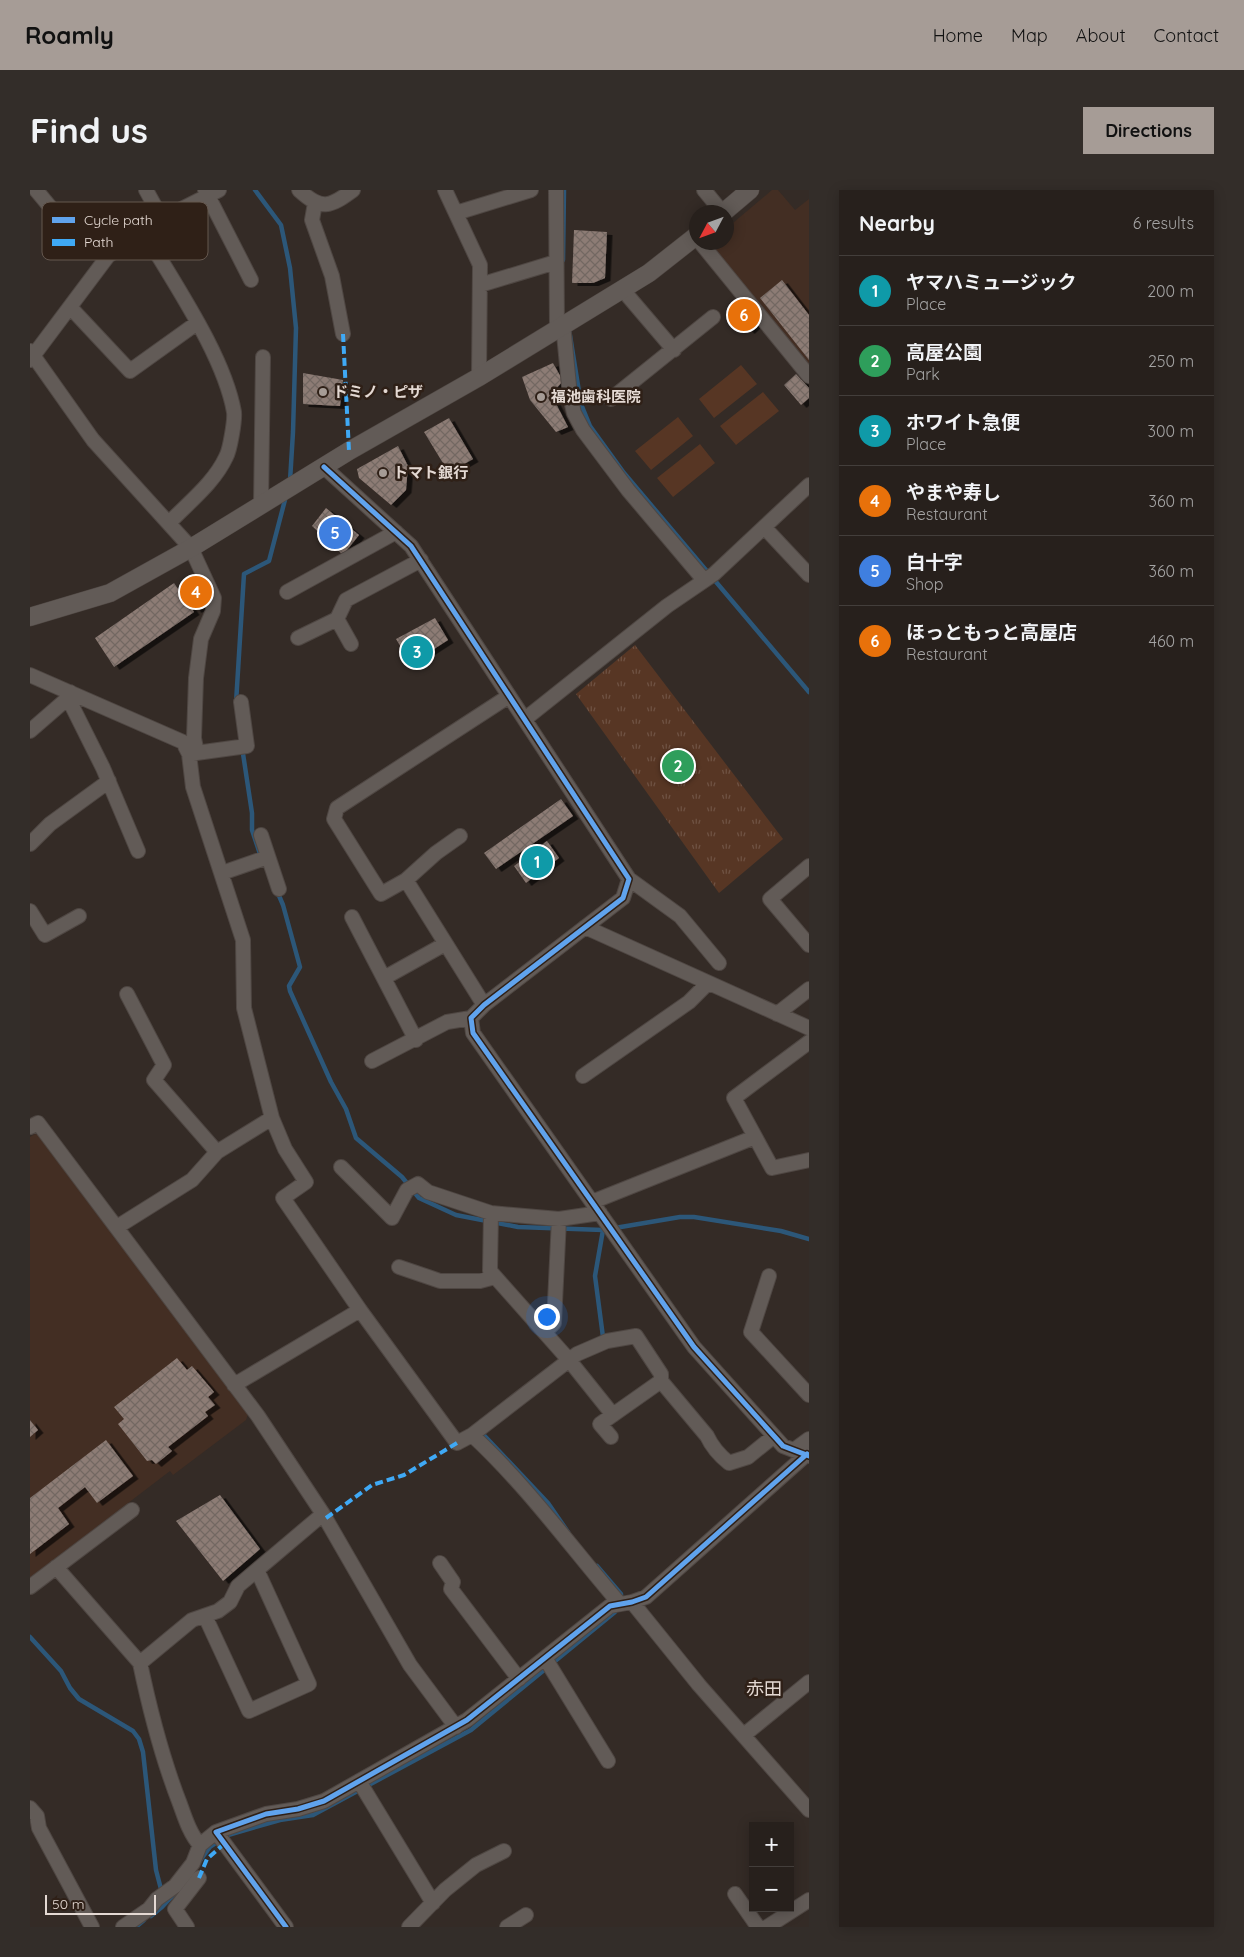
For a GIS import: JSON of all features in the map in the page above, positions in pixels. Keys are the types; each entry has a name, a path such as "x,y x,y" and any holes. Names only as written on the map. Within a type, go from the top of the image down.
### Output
{"street":[{"path":"36,190 46,202"},
{"path":"146,190 153,202"},
{"path":"299,190 315,203 335,204 353,190"},
{"path":"445,190 480,265 479,377"},
{"path":"456,213 531,190"},
{"path":"556,190 556,262 564,324 570,396 574,413 583,430 628,490 709,577"},
{"path":"704,190 717,205"},
{"path":"732,205 750,190"},
{"path":"192,202 210,192 251,280"},
{"path":"315,203 312,220 332,276 343,334"},
{"path":"30,617 110,593 191,548 349,451 479,377 649,273 689,244"},
{"path":"707,250 809,376"},
{"path":"105,260 31,355 93,440 191,548 214,598 213,611 201,639 196,678 193,787 243,940 244,1008 272,1118 285,1149 306,1182 283,1198 360,1310 458,1442 476,1431 567,1357 607,1341 636,1336 660,1374 661,1381 707,1436 710,1444 720,1456 729,1462 748,1457 774,1436"},
{"path":"160,260 222,370 234,414 228,455 216,474 169,523"},
{"path":"480,285 556,262"},
{"path":"622,289 674,350"},
{"path":"70,307 130,371 197,323"},
{"path":"611,400 713,317"},
{"path":"261,506 263,356"},
{"path":"324,467 412,546 629,879 680,916 719,963"},
{"path":"525,719 667,606 709,577 809,485"},
{"path":"764,527 809,575"},
{"path":"286,592 396,532"},
{"path":"298,638 337,619 346,600 421,560"},
{"path":"337,619 351,644"},
{"path":"30,675 69,695 183,742 193,753"},
{"path":"30,731 69,695"},
{"path":"69,695 109,781 138,851"},
{"path":"460,836 436,853 406,880 381,894 334,819 337,808 509,696"},
{"path":"193,753 247,746 241,702"},
{"path":"30,844 50,824 109,781"},
{"path":"261,836 264,858 279,889"},
{"path":"222,873 264,858"},
{"path":"809,866 770,899 809,945"},
{"path":"372,1061 416,1040 447,1022 471,1018 484,1005 623,898 629,879"},
{"path":"406,880 484,1005"},
{"path":"30,911 45,935 79,916"},
{"path":"352,917 416,1040"},
{"path":"585,927 809,1028"},
{"path":"384,978 445,944"},
{"path":"583,1076 689,1002 708,983"},
{"path":"777,1014 809,989"},
{"path":"127,994 164,1065 154,1080 217,1152"},
{"path":"471,1018 473,1033 694,1347 783,1446 803,1454"},
{"path":"809,1042 734,1098 772,1168 809,1160"},
{"path":"116,1227 192,1180 217,1152 272,1118"},
{"path":"30,1127 38,1123 258,1416 323,1514 410,1665 456,1727"},
{"path":"340,1168 392,1218 410,1188 418,1184 428,1192 491,1219 559,1224 755,1137"},
{"path":"491,1219 490,1271 567,1357 613,1415"},
{"path":"545,1332 554,1323 559,1224"},
{"path":"399,1267 440,1281 480,1281 495,1277"},
{"path":"768,1276 751,1332 809,1395"},
{"path":"234,1385 360,1310"},
{"path":"611,1437 600,1424 661,1381"},
{"path":"476,1431 537,1502 574,1549 626,1603 809,1810"},
{"path":"122,1927 149,1909 175,1886 193,1863 200,1845 266,1814 298,1809 362,1787 456,1727 519,1679 547,1663 610,1606 646,1597 803,1454 809,1439"},
{"path":"30,1587 132,1510"},
{"path":"140,1663 192,1620 218,1611 230,1602 238,1586 323,1514"},
{"path":"440,1563 453,1582 451,1589 519,1679"},
{"path":"56,1567 140,1663 151,1713 169,1778 186,1820 200,1845"},
{"path":"205,1616 249,1711 309,1684 257,1570"},
{"path":"547,1663 608,1761"},
{"path":"744,1736 809,1682"},
{"path":"362,1787 433,1903"},
{"path":"30,1808 37,1816 39,1828 92,1927"},
{"path":"219,1837 286,1927"},
{"path":"409,1927 476,1865 504,1851"},
{"path":"187,1927 175,1909 199,1878"},
{"path":"735,1894 758,1927"},
{"path":"767,1927 809,1900"},
{"path":"508,1927 526,1915"}],"shaded area":[{"path":"772,190 778,190 795,210 809,199 809,370 715,250 734,250 734,222"},
{"path":"35,1134 38,1135 248,1414 246,1420 173,1475 170,1471 30,1578 30,1137"}],"green space":[{"path":"741,365 757,384 714,418 699,399"},
{"path":"763,392 779,411 736,445 720,426"},
{"path":"678,417 693,436 651,470 635,451"},
{"path":"700,444 715,463 673,497 657,478"},
{"path":"635,645 783,839 719,893 576,694"}],"building":[{"path":"574,230 607,232 605,278 593,283 572,283"},
{"path":"782,280 809,315 809,360 760,298"},
{"path":"741,301 759,322 749,331 729,307"},
{"name":"福池歯科医院","path":"553,363 563,381 551,394 568,427 556,432 530,400 522,377"},
{"name":"ドミノ・ピザ","path":"303,373 343,380 340,406 303,404"},
{"path":"796,374 809,388 809,398 801,405 784,385"},
{"path":"449,418 473,459 449,473 424,432"},
{"name":"トマト銀行","path":"398,446 408,466 406,490 391,505 359,478 357,469"},
{"path":"326,508 359,535 343,555 312,526"},
{"path":"195,578 210,601 196,610 182,587"},
{"path":"174,583 194,612 114,667 95,638"},
{"path":"435,618 448,640 411,664 396,639"},
{"path":"561,799 573,816 496,869 484,853"},
{"path":"547,841 559,858 526,883 514,866"},
{"path":"177,1358 187,1370 192,1366 214,1392 208,1397 215,1405 205,1412 208,1416 168,1447 172,1451 156,1464 152,1460 147,1461 118,1424 124,1419 114,1407"},
{"path":"30,1420 38,1430 30,1437"},
{"path":"106,1440 133,1476 97,1503 85,1487 58,1508 69,1524 30,1554 30,1498"},
{"path":"220,1495 260,1549 223,1581 176,1521"}],"waterway":[{"path":"255,190 281,225 290,268 296,328 290,481"},
{"path":"563,260 564,190"},
{"path":"569,329 581,404 590,426 624,473 809,692"},
{"path":"236,703 244,574 269,561 286,496"},
{"path":"242,747 252,813 252,830 261,857"},
{"path":"277,891 283,905 300,967 289,986 290,991 331,1082 346,1109 356,1138 402,1177 419,1198 456,1215 518,1227 603,1230 680,1217 694,1217 781,1231 809,1239"},
{"path":"601,1339 603,1337 595,1276 603,1230"},
{"path":"480,1431 548,1503 568,1532"},
{"path":"597,1566 621,1596"},
{"path":"199,1862 210,1847 228,1835 280,1820 313,1815 471,1730 615,1612"},
{"path":"30,1637 61,1671 70,1688 79,1699 133,1731 139,1739 143,1752 156,1870 162,1893"},
{"path":"151,1916 176,1892"},
{"path":"136,1927 144,1920"}],"marked path":[{"path":"343,334 349,451"},
{"path":"326,1518 372,1485 404,1475 457,1443"},
{"path":"199,1878 207,1859 224,1844"}],"cycle path":[{"path":"324,467 411,546 629,879 623,898 484,1005 471,1018 473,1033 694,1347 783,1446 809,1456"},
{"path":"286,1927 216,1832 266,1814 298,1809 324,1801 467,1720 610,1606 646,1597 807,1454"}],"place":[{"name":"ほっともっと高屋店","path":"744,315"},
{"name":"ドミノ・ピザ","path":"323,392"},
{"name":"福池歯科医院","path":"541,397"},
{"name":"トマト銀行","path":"383,473"},
{"name":"白十字","path":"335,533"},
{"name":"やまや寿し","path":"196,592"},
{"name":"ホワイト急便","path":"417,652"},
{"name":"高屋公園","path":"678,766"},
{"name":"ヤマハミュージック","path":"537,862"}],"district":[{"name":"赤田","path":"764,1689"}]}
